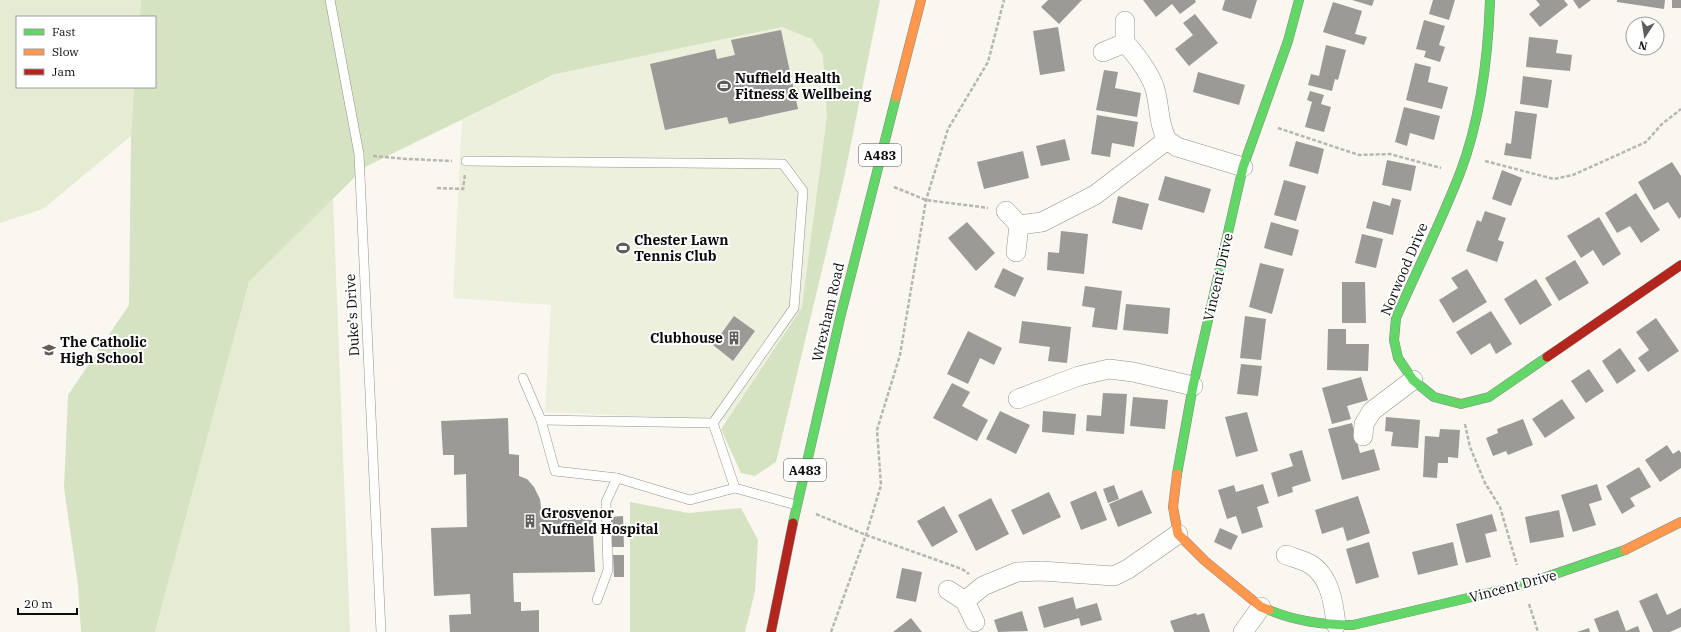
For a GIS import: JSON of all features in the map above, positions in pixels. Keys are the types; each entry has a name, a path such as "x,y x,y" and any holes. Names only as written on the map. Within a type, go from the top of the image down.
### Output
{"main road":[{"name":"Wrexham Road","path":"771,632 796,505 874,179 921,0"},
{"name":"Vincent Drive","path":"1299,0 1288,41 1243,167 1193,386 1176,477 1173,507 1178,534 1204,561 1261,607 1288,618 1336,625 1354,625 1523,585 1628,550 1681,522"},
{"name":"Norwood Drive","path":"1490,0 1488,45 1482,90 1466,156 1460,173 1396,318 1394,340 1398,358 1413,380 1434,397 1461,404 1489,397 1681,265"}],"street":[{"path":"1124,43 1125,21"},
{"path":"1103,52 1124,43"},
{"path":"1124,43 1134,52 1155,88 1161,129 1167,140 1177,147 1243,167"},
{"path":"1019,225 1042,222 1095,195 1167,140"},
{"path":"1006,211 1019,225 1016,252"},
{"path":"1018,399 1079,376 1108,369 1133,372 1193,386"},
{"path":"1363,436 1364,424 1372,411 1413,380"},
{"path":"965,601 983,586 1017,572 1041,571 1114,576 1128,569 1178,534"},
{"path":"1286,555 1310,564 1323,575 1334,605 1336,625"},
{"path":"948,590 965,601 975,622"},
{"path":"1243,632 1261,607"}],"lane":[{"name":"Duke's Drive","path":"330,0 359,154 381,632"},
{"path":"466,161 783,164 803,191 794,308 712,423"},
{"path":"523,378 541,420 555,471 617,478 690,500 735,488 796,505"},
{"path":"541,420 712,423"},
{"path":"712,423 735,488"},
{"path":"597,600 608,570 606,502 617,478"}],"path":[{"path":"831,632 866,535 881,485 878,430 900,355 926,200 948,129 988,62 1004,0"},
{"path":"1466,156 1554,179 1573,176 1646,142 1662,124 1681,109"},
{"path":"1259,121 1359,155 1390,154 1460,173"},
{"path":"359,154 407,159 466,161 463,189 437,188"},
{"path":"874,179 926,200 1006,211"},
{"path":"1461,404 1470,446 1485,483 1500,507 1538,632"},
{"path":"796,505 866,535 962,569 983,586"}],"green space":[{"path":"0,0 141,0 140,16 16,16 16,88 134,88 131,136 43,209 0,223"},
{"path":"141,0 880,0 844,178 776,462 755,476 741,473 721,429 802,307 555,74 365,167 249,282 155,632 81,632 78,585 64,488 68,395 129,305 131,136 134,88 156,88 156,16 140,16"},
{"path":"782,27 812,39 823,55 827,116 802,307 727,420 545,412 551,305 453,298 462,120 555,74"},
{"path":"333,198 350,632 155,632 249,282"},
{"path":"630,502 688,513 741,508 758,540 755,591 745,632 630,632"}],"building":[{"path":"1048,0 1082,0 1059,24 1041,7"},
{"path":"1143,0 1195,0 1196,2 1180,14 1172,4 1156,17"},
{"path":"1225,0 1257,0 1251,19 1222,10"},
{"path":"1352,0 1374,0 1372,6"},
{"path":"1433,0 1455,0 1449,20 1429,14"},
{"path":"1536,0 1564,0 1568,5 1540,27 1529,14 1540,5"},
{"path":"1573,0 1591,0 1579,9"},
{"path":"1617,0 1665,0 1664,9 1617,2"},
{"path":"1672,0 1681,0 1681,8 1672,8"},
{"path":"1333,2 1362,11 1355,34 1367,37 1364,45 1323,32"},
{"path":"1195,14 1218,43 1189,66 1175,49 1193,35 1183,23"},
{"path":"1424,20 1445,26 1439,45 1445,47 1440,62 1424,57 1426,51 1416,49"},
{"path":"1058,27 1065,71 1040,75 1033,31"},
{"name":"Nuffield Health Fitness & Wellbeing","path":"781,30 798,109 729,124 727,117 665,130 650,64 715,49 717,59 735,55 731,40"},
{"path":"1529,37 1558,40 1556,53 1572,55 1570,71 1526,67"},
{"path":"1326,45 1346,50 1338,80 1335,79 1332,91 1308,85 1311,74 1319,76"},
{"path":"1415,63 1431,67 1428,82 1448,87 1442,109 1406,100"},
{"path":"1104,70 1118,72 1115,88 1141,93 1137,117 1096,110"},
{"path":"1198,72 1245,85 1239,105 1193,92"},
{"path":"1523,76 1552,80 1548,108 1520,104"},
{"path":"1310,91 1324,95 1321,104 1331,107 1324,132 1305,127 1312,102 1307,100"},
{"path":"1404,107 1440,116 1434,140 1410,133 1407,146 1395,142"},
{"path":"1515,111 1537,114 1531,159 1504,155 1506,143 1511,144"},
{"path":"1097,115 1138,122 1134,147 1112,143 1110,157 1091,154"},
{"path":"1065,139 1070,160 1041,166 1036,146"},
{"path":"1296,141 1324,149 1318,174 1289,166"},
{"path":"1023,151 1029,178 984,189 977,162"},
{"path":"1387,160 1416,166 1411,191 1382,185"},
{"path":"1672,162 1681,176 1681,217 1679,219 1668,202 1654,210 1638,182"},
{"path":"1502,170 1522,178 1511,206 1492,199"},
{"path":"1165,176 1211,189 1204,213 1158,200"},
{"path":"1284,180 1306,186 1296,221 1274,215"},
{"path":"1636,193 1660,230 1641,243 1630,226 1617,233 1605,213"},
{"path":"1118,196 1149,204 1142,230 1112,223"},
{"path":"1392,198 1401,200 1393,235 1366,228 1373,201 1390,206"},
{"path":"1485,211 1506,218 1498,240 1504,242 1497,262 1466,251 1477,220 1481,222"},
{"path":"1599,217 1621,254 1603,266 1593,250 1581,258 1567,236"},
{"path":"967,222 995,253 976,271 948,238"},
{"path":"1271,222 1299,230 1292,256 1264,248"},
{"path":"1061,231 1088,234 1084,274 1047,270 1048,252 1059,253"},
{"path":"1362,234 1383,239 1376,268 1355,263"},
{"path":"1575,260 1589,283 1559,301 1545,278"},
{"path":"1260,263 1284,269 1272,314 1249,307"},
{"path":"1003,268 1024,278 1015,297 994,287"},
{"path":"1467,269 1487,302 1453,323 1439,300 1458,288 1451,278"},
{"path":"1536,279 1552,305 1520,325 1504,299"},
{"path":"1342,282 1365,282 1366,323 1342,323"},
{"path":"1085,286 1122,291 1117,330 1092,327 1095,308 1082,306"},
{"path":"1126,304 1170,308 1168,334 1123,330"},
{"path":"1491,311 1512,344 1496,354 1490,343 1471,355 1456,332"},
{"name":"Clubhouse","path":"734,316 755,331 733,361 713,345"},
{"path":"1245,316 1266,319 1261,360 1240,358"},
{"path":"1656,318 1679,351 1648,372 1638,358 1649,350 1636,332"},
{"path":"1022,321 1071,327 1067,363 1048,361 1050,347 1019,343"},
{"path":"1328,329 1346,329 1346,344 1369,344 1368,371 1327,370"},
{"path":"968,331 1002,348 994,365 980,358 968,384 947,374"},
{"path":"1620,348 1636,371 1617,384 1602,361"},
{"path":"1241,364 1262,366 1258,396 1237,394"},
{"path":"1589,369 1604,391 1586,403 1571,381"},
{"path":"1361,377 1368,400 1347,406 1351,419 1332,424 1322,388"},
{"path":"952,383 970,392 962,406 988,420 977,441 933,418"},
{"path":"1103,393 1127,394 1124,434 1086,431 1087,415 1101,416"},
{"path":"1133,397 1168,400 1165,429 1130,426"},
{"path":"1562,399 1575,418 1545,438 1532,419"},
{"path":"1000,411 1030,425 1016,454 986,439"},
{"path":"1043,411 1076,414 1074,435 1042,432"},
{"path":"1247,412 1258,451 1236,457 1225,417"},
{"path":"1386,417 1420,420 1418,448 1391,446 1393,432 1385,431"},
{"name":"Grosvenor Nuffield Hospital","path":"508,418 509,454 519,455 519,476 527,479 534,487 540,499 542,516 592,515 595,572 513,573 514,602 521,602 521,611 539,610 539,632 450,632 449,615 471,614 470,594 434,596 431,528 467,527 466,474 454,475 454,455 443,455 441,421"},
{"path":"1523,419 1533,445 1508,455 1506,451 1493,456 1486,438 1498,433 1497,429"},
{"path":"1352,423 1360,453 1374,449 1380,470 1342,480 1328,429"},
{"path":"1440,429 1460,430 1458,458 1448,457 1448,463 1438,463 1437,478 1423,477 1425,436 1439,437"},
{"path":"1667,445 1673,454 1679,450 1681,453 1681,468 1660,482 1645,460"},
{"path":"1302,450 1311,481 1292,487 1293,492 1278,497 1271,473 1293,466 1289,454"},
{"path":"1639,467 1651,487 1630,498 1635,506 1622,514 1606,486"},
{"path":"1263,484 1269,503 1257,507 1263,527 1242,534 1236,516 1227,519 1218,490 1234,485 1236,492"},
{"path":"1597,484 1602,500 1589,504 1596,525 1573,532 1561,495"},
{"path":"1114,485 1119,499 1108,503 1103,489"},
{"path":"1142,490 1152,513 1118,527 1109,504"},
{"path":"1096,491 1107,520 1081,530 1070,502"},
{"path":"1049,492 1061,517 1023,535 1011,510"},
{"path":"1358,496 1370,533 1347,541 1343,527 1322,534 1315,510"},
{"path":"991,498 1009,534 976,551 958,515"},
{"path":"944,506 958,532 932,547 917,521"},
{"path":"1559,510 1564,537 1530,543 1525,517"},
{"path":"1492,514 1497,531 1485,534 1491,557 1466,563 1456,524"},
{"path":"623,516 624,547 612,547 611,517"},
{"path":"1220,528 1238,536 1231,550 1214,542"},
{"path":"1369,542 1379,577 1356,584 1346,549"},
{"path":"1453,542 1458,565 1418,575 1412,552"},
{"path":"613,555 624,555 624,577 614,577"},
{"path":"902,568 922,572 916,602 896,598"},
{"path":"1657,593 1667,615 1681,608 1681,627 1670,632 1653,632 1639,601"},
{"path":"1073,597 1076,609 1097,603 1102,620 1081,626 1079,618 1044,628 1038,607"},
{"path":"1618,610 1626,631 1638,626 1640,632 1599,632 1594,619"},
{"path":"1022,611 1028,631 998,632 994,620"},
{"path":"1196,613 1197,615 1204,613 1210,632 1174,632 1170,621"},
{"path":"911,618 922,632 893,632"},
{"path":"1589,628 1590,632 1577,632"}],"traffic: fast":[{"path":"1177,474 1193,386 1243,167 1288,41 1299,0"},
{"path":"1490,0 1485,66 1473,131 1453,191 1396,318 1394,340 1398,358 1413,380 1434,397 1461,404 1489,397 1547,357"},
{"path":"793,523 841,314 896,97"},
{"path":"1269,610 1310,622 1353,625 1523,585 1625,550"}],"traffic: slow":[{"path":"896,97 921,0"},
{"path":"1177,474 1173,507 1178,534 1205,561 1261,607 1269,610"},
{"path":"1625,550 1681,522"}],"traffic: jam":[{"path":"1547,357 1681,265"},
{"path":"771,632 793,523"}],"place":[{"name":"Nuffield Health Fitness & Wellbeing","path":"724,86"},
{"name":"Chester Lawn Tennis Club","path":"623,248"},
{"name":"Clubhouse","path":"734,338"},
{"name":"The Catholic High School","path":"49,350"},
{"name":"Grosvenor Nuffield Hospital","path":"530,521"}]}
